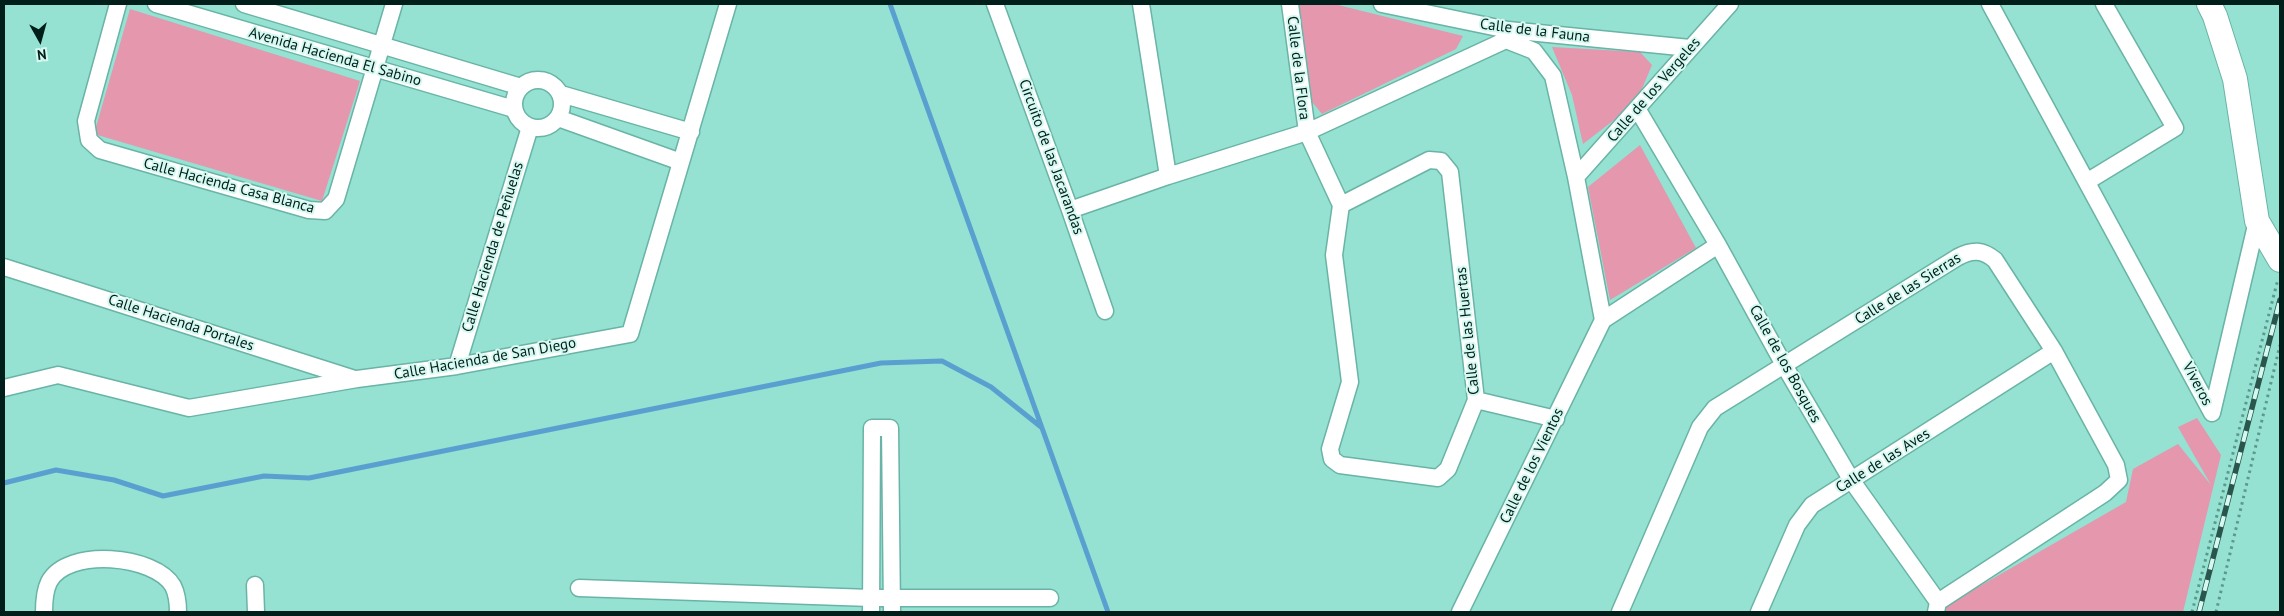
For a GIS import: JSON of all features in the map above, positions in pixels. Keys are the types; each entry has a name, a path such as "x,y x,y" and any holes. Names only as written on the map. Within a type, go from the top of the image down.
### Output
{"street":[{"name":"Calle Hacienda Casa Blanca","path":"118,4 86,121 89,140 100,150 309,210 325,211 336,199 394,4"},
{"name":"Avenida Hacienda El Sabino","path":"156,4 514,109"},
{"name":"Avenida Hacienda El Sabino","path":"244,4 521,87"},
{"name":"Calle Hacienda de San Diego","path":"4,388 58,375 189,408 357,379 457,366 630,334 728,4"},
{"name":"Circuito de las Jacarandas","path":"995,4 1070,210 1104,311"},
{"path":"1141,4 1168,176"},
{"name":"Calle de la Flora","path":"1290,4 1307,132"},
{"name":"Calle de la Fauna","path":"1382,4 1507,35 1690,48"},
{"name":"Calle de los Vergeles","path":"1576,177 1638,110 1730,4"},
{"name":"Viveros","path":"1990,4 2088,181 2212,413 2257,221"},
{"path":"2088,181 2175,128 2104,4"},
{"path":"2209,4 2215,16 2235,79 2257,221 2280,260"},
{"path":"1070,210 1168,176 1307,132 1507,35 1534,51 1553,76 1576,177 1603,320 1718,245"},
{"path":"561,94 562,106 558,118 546,127 530,127 517,117 514,109 514,100 521,87 533,81 546,81 552,84 561,94 691,132"},
{"name":"Calle de los Bosques","path":"1638,110 1718,245 1784,365 1852,481 1937,607"},
{"path":"558,118 681,162"},
{"name":"Calle Hacienda de Peñuelas","path":"457,366 530,127"},
{"path":"1307,132 1342,205"},
{"name":"Calle de las Huertas","path":"1429,160 1441,161 1450,172 1476,400 1448,469 1438,478 1340,465 1332,459 1330,449 1350,382 1334,255 1342,205 1429,160"},
{"name":"Calle de las Sierras","path":"1620,612 1700,427 1715,408 1958,257 1968,252 1978,251 1987,254 1995,260 2054,351 2116,465 2119,480 2105,493 1937,607"},
{"name":"Calle Hacienda Portales","path":"4,267 357,379"},
{"name":"Calle de los Vientos","path":"1460,612 1603,320"},
{"name":"Calle de las Aves","path":"1759,612 1797,525 1812,505 2054,351"},
{"path":"1476,400 1556,419"},
{"path":"871,605 872,428 890,428 892,605"},
{"path":"44,612 49,582 58,572 71,565 89,560 118,560 149,567 164,576 173,586 178,601 178,612"},
{"path":"256,585 256,612"},
{"path":"579,588 871,605 1018,606 1050,598"}],"path":[{"path":"2192,612 2280,271"},
{"path":"2216,612 2280,345"}],"shaded area":[{"path":"1299,4 1334,4 1463,36 1456,49 1322,114 1308,97"},
{"path":"130,9 360,81 322,201 94,134"},
{"path":"1552,47 1640,52 1652,65 1636,103 1583,144 1572,95"},
{"path":"1640,145 1696,248 1610,300 1588,187"},
{"path":"2197,418 2221,455 2183,612 1944,612 1945,606 2126,502 2133,469 2178,444 2211,485 2178,427"}],"waterway":[{"path":"890,4 1108,612"},
{"path":"4,483 56,470 114,480 163,496 264,476 309,478 881,363 942,361 991,387 1041,427"}],"railway":[{"path":"2199,612 2280,300"}]}
